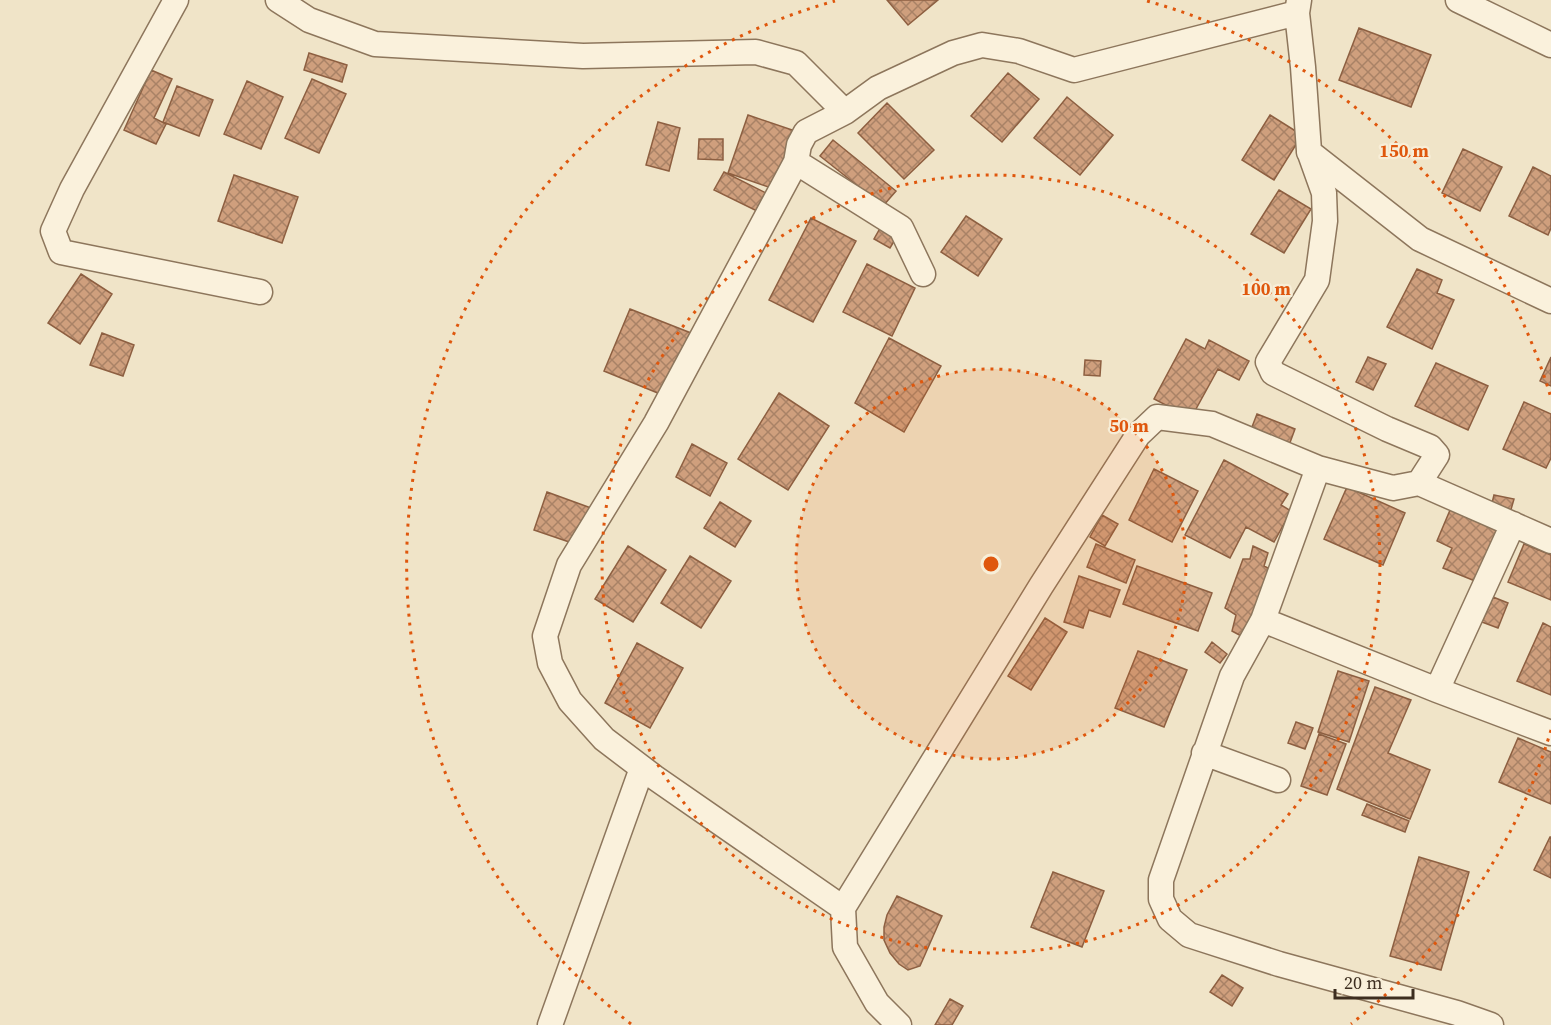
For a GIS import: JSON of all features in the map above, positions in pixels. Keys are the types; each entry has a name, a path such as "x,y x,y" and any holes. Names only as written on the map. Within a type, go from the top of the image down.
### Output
{"street":[{"path":"177,0 72,189 53,231 61,252 260,292"},
{"path":"278,0 309,20 375,44 583,56 756,52 796,63 845,112"},
{"path":"1458,0 1551,45"},
{"path":"843,908 604,739 570,701 550,663 545,636 569,565 656,423 796,162 799,145 806,132 845,112 878,88 953,53 982,45 1019,51 1074,70 1298,6 1309,151 1323,193 1325,221 1317,280 1268,362 1273,373 1387,429 1431,447 1437,455 1419,483"},
{"path":"1309,151 1420,239 1551,301"},
{"path":"796,162 901,228 923,274"},
{"path":"899,1025 877,1003 845,947 843,908 1118,465 1138,435 1156,417 1212,424 1318,468 1393,488 1419,483 1551,541"},
{"path":"1318,468 1263,620 1232,676 1161,880 1161,899 1170,919 1190,935 1279,964 1457,1013 1491,1025"},
{"path":"1437,690 1514,524"},
{"path":"1263,620 1551,733"},
{"path":"1204,753 1278,780"},
{"path":"550,1025 642,768"}],"building":[{"path":"887,0 938,0 908,25"},
{"path":"1359,28 1431,55 1411,107 1339,80"},
{"path":"309,53 347,65 342,82 304,70"},
{"path":"151,70 172,79 154,118 166,124 156,144 124,130"},
{"path":"1008,73 1039,99 1002,142 971,116"},
{"path":"312,79 346,94 319,153 285,138"},
{"path":"247,81 283,97 261,149 224,134"},
{"path":"177,86 213,100 199,136 163,122"},
{"path":"1067,97 1113,135 1080,175 1034,138"},
{"path":"887,103 934,150 904,179 858,133"},
{"path":"748,115 798,132 777,190 728,173"},
{"path":"1270,115 1302,135 1274,180 1242,160"},
{"path":"658,122 680,128 669,171 646,165"},
{"path":"699,139 723,139 723,160 698,159"},
{"path":"833,140 896,191 883,206 820,156"},
{"path":"1463,149 1502,167 1480,211 1442,193"},
{"path":"1533,167 1551,176 1551,228 1548,235 1509,216"},
{"path":"724,172 768,194 759,212 714,190"},
{"path":"234,175 298,197 282,243 218,221"},
{"path":"1279,190 1311,209 1284,253 1251,234"},
{"path":"966,216 1002,239 978,276 941,252"},
{"path":"811,218 856,241 813,322 769,300"},
{"path":"883,223 899,233 890,248 874,239"},
{"path":"867,264 915,288 892,336 843,312"},
{"path":"1417,269 1442,280 1437,293 1454,300 1432,349 1387,327"},
{"path":"81,274 112,294 80,344 48,323"},
{"path":"630,309 691,333 665,396 604,371"},
{"path":"102,333 134,345 123,376 90,365"},
{"path":"889,338 941,366 904,432 855,403"},
{"path":"1186,339 1205,349 1209,340 1249,361 1239,380 1218,369 1191,418 1154,399"},
{"path":"1368,357 1386,364 1373,390 1356,382"},
{"path":"1551,357 1551,386 1540,381"},
{"path":"1085,360 1101,361 1100,376 1084,375"},
{"path":"1436,363 1488,386 1468,430 1415,406"},
{"path":"779,393 829,426 788,490 738,459"},
{"path":"1524,402 1551,414 1551,458 1546,468 1503,449"},
{"path":"1257,414 1295,429 1288,448 1250,432"},
{"path":"692,444 727,463 710,496 676,477"},
{"path":"1224,460 1288,494 1281,505 1291,511 1274,542 1246,527 1230,558 1185,535"},
{"path":"1154,469 1198,491 1172,542 1129,520"},
{"path":"1347,487 1405,513 1383,565 1324,539"},
{"path":"547,492 591,508 578,545 534,530"},
{"path":"1494,495 1514,499 1510,513 1491,507"},
{"path":"720,502 751,521 735,547 704,528"},
{"path":"1453,503 1505,525 1480,583 1443,568 1452,548 1437,541"},
{"path":"1102,515 1118,524 1105,546 1090,537"},
{"path":"1096,544 1135,560 1126,583 1087,567"},
{"path":"1524,544 1551,555 1551,600 1508,582"},
{"path":"628,546 666,570 633,622 595,599"},
{"path":"1253,546 1268,553 1264,566 1272,570 1243,637 1232,631 1236,615 1225,608 1243,559 1250,559"},
{"path":"690,556 731,581 701,628 661,603"},
{"path":"1137,566 1212,593 1198,631 1123,604"},
{"path":"1079,576 1120,590 1110,617 1089,610 1083,628 1064,622"},
{"path":"1493,597 1508,603 1498,628 1482,622"},
{"path":"1045,618 1067,632 1031,690 1008,676"},
{"path":"1543,623 1551,627 1551,695 1517,681"},
{"path":"1212,642 1227,654 1220,663 1205,652"},
{"path":"637,643 683,668 650,728 605,703"},
{"path":"1138,651 1187,670 1164,727 1115,708"},
{"path":"1338,671 1369,681 1349,742 1318,732"},
{"path":"1375,687 1411,700 1388,753 1430,770 1410,819 1337,789"},
{"path":"1296,722 1313,728 1305,749 1288,743"},
{"path":"1319,734 1346,744 1327,795 1301,786"},
{"path":"1518,738 1551,752 1551,804 1499,782"},
{"path":"1367,804 1409,821 1405,832 1362,815"},
{"path":"1551,837 1551,878 1534,870"},
{"path":"1419,857 1469,872 1441,970 1390,956"},
{"path":"1053,872 1104,891 1082,947 1031,927"},
{"path":"897,896 942,916 920,966 908,970 899,964 890,953 884,940 887,915"},
{"path":"1222,975 1243,988 1232,1006 1210,992"},
{"path":"950,999 963,1006 952,1025 935,1025"}]}
